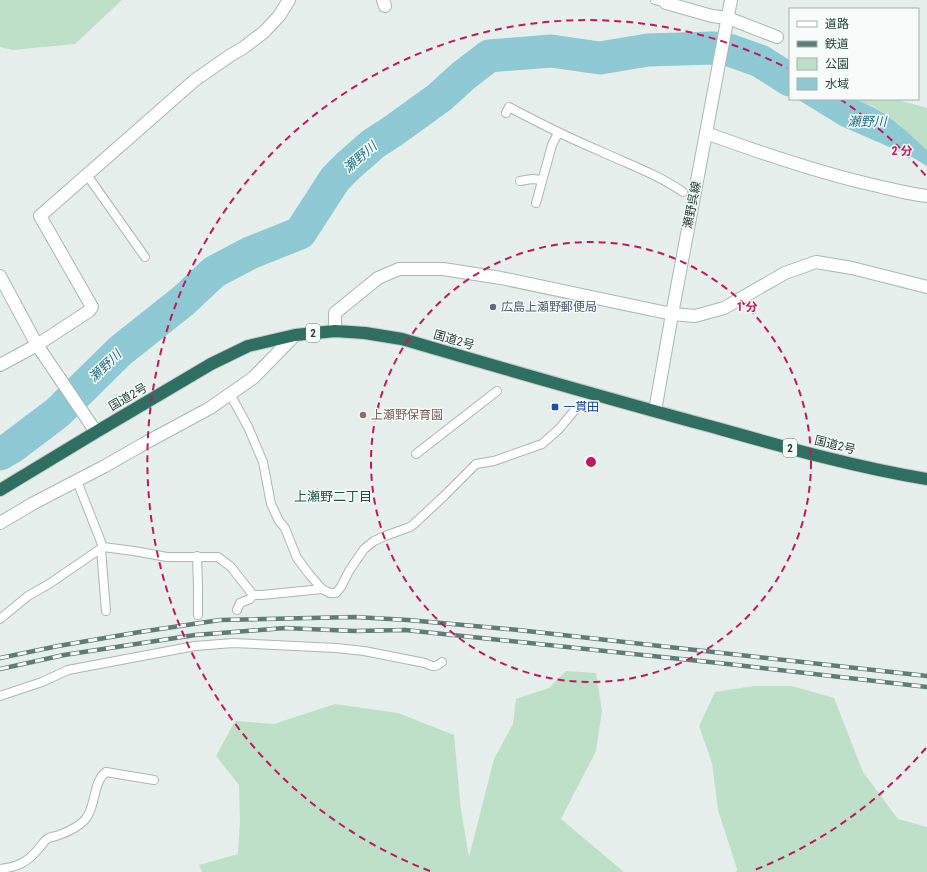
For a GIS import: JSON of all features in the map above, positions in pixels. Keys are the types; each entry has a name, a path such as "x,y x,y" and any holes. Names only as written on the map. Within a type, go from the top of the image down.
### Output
{"highway":[{"name":"国道2号","path":"0,490 211,364 248,346 295,335 335,331 365,333 402,340 818,456 927,479"}],"street":[{"path":"0,365 37,345 89,312 92,307 40,216 195,80 264,32 279,16 289,0"},
{"name":"瀬野呉線","path":"654,411 731,0"},
{"path":"662,1 728,20 777,37"},
{"path":"707,129 779,159 842,178 927,196"},
{"path":"335,331 335,313 378,278 399,268 443,269 501,278 672,314 695,316 724,308 786,273 816,262 852,268 927,287"},
{"path":"0,276 37,345 82,414 96,432"},
{"path":"0,523 32,504 210,408 253,378 295,335"}],"lane":[{"path":"506,113 509,107 558,133 640,168 672,184 682,192"},
{"path":"536,203 552,145 558,133"},
{"path":"87,176 145,257"},
{"path":"520,181 532,179 542,180"},
{"path":"416,454 497,391"},
{"path":"230,394 248,427 263,462 269,496 279,521 285,528 297,558 322,589 330,593 336,593 341,587 349,571 364,549 374,541 414,524 446,495 476,464 494,461 542,444 559,429 574,411"},
{"path":"77,481 102,548 106,611"},
{"path":"0,619 28,596 49,584 102,548 134,551 167,557 218,557 231,567 253,594 262,595 322,589"},
{"path":"197,556 198,615"},
{"path":"237,610 240,603 250,599 253,594"},
{"path":"0,696 42,682 68,670 195,646 225,644 336,648 425,663 432,667 436,667 442,662"},
{"path":"1,870 28,861 46,840 74,828 86,818 92,808 98,784 106,772 154,780"}],"green space":[{"path":"0,0 122,0 75,44 13,50 0,47"},
{"path":"852,100 899,100 927,108 927,150 900,125 873,106"},
{"path":"566,671 596,673 602,711 596,751 561,819 624,872 202,872 199,865 238,854 240,821 239,785 216,756 235,721 274,724 335,704 398,713 454,735 461,810 469,857 494,759 513,724 516,699 549,688"},
{"path":"754,686 792,686 834,698 863,772 898,819 927,827 927,872 736,872 737,869 718,810 712,763 699,726 715,692"}],"water":[{"name":"瀬野川","path":"799,100 854,100 882,112 910,134 927,150 927,166 910,156 841,126"}],"waterway":[{"name":"瀬野川","path":"0,454 12,447 57,413 120,351 183,301 214,272 250,253 300,233 335,179 349,165 373,144 440,97 463,76 489,56 551,51 600,58 648,50 714,48 729,50 760,61 789,79"}],"railway":[{"path":"0,658 58,646 220,620 355,617 408,620 518,630 927,676"},
{"path":"0,669 64,655 195,635 285,628 354,631 405,630 728,664 927,687"}],"place":[{"name":"広島上瀬野郵便局","path":"493,307"},
{"name":"一貫田","path":"555,407"},
{"name":"上瀬野保育園","path":"363,415"}],"district":[{"name":"上瀬野二丁目","path":"333,496"}]}
